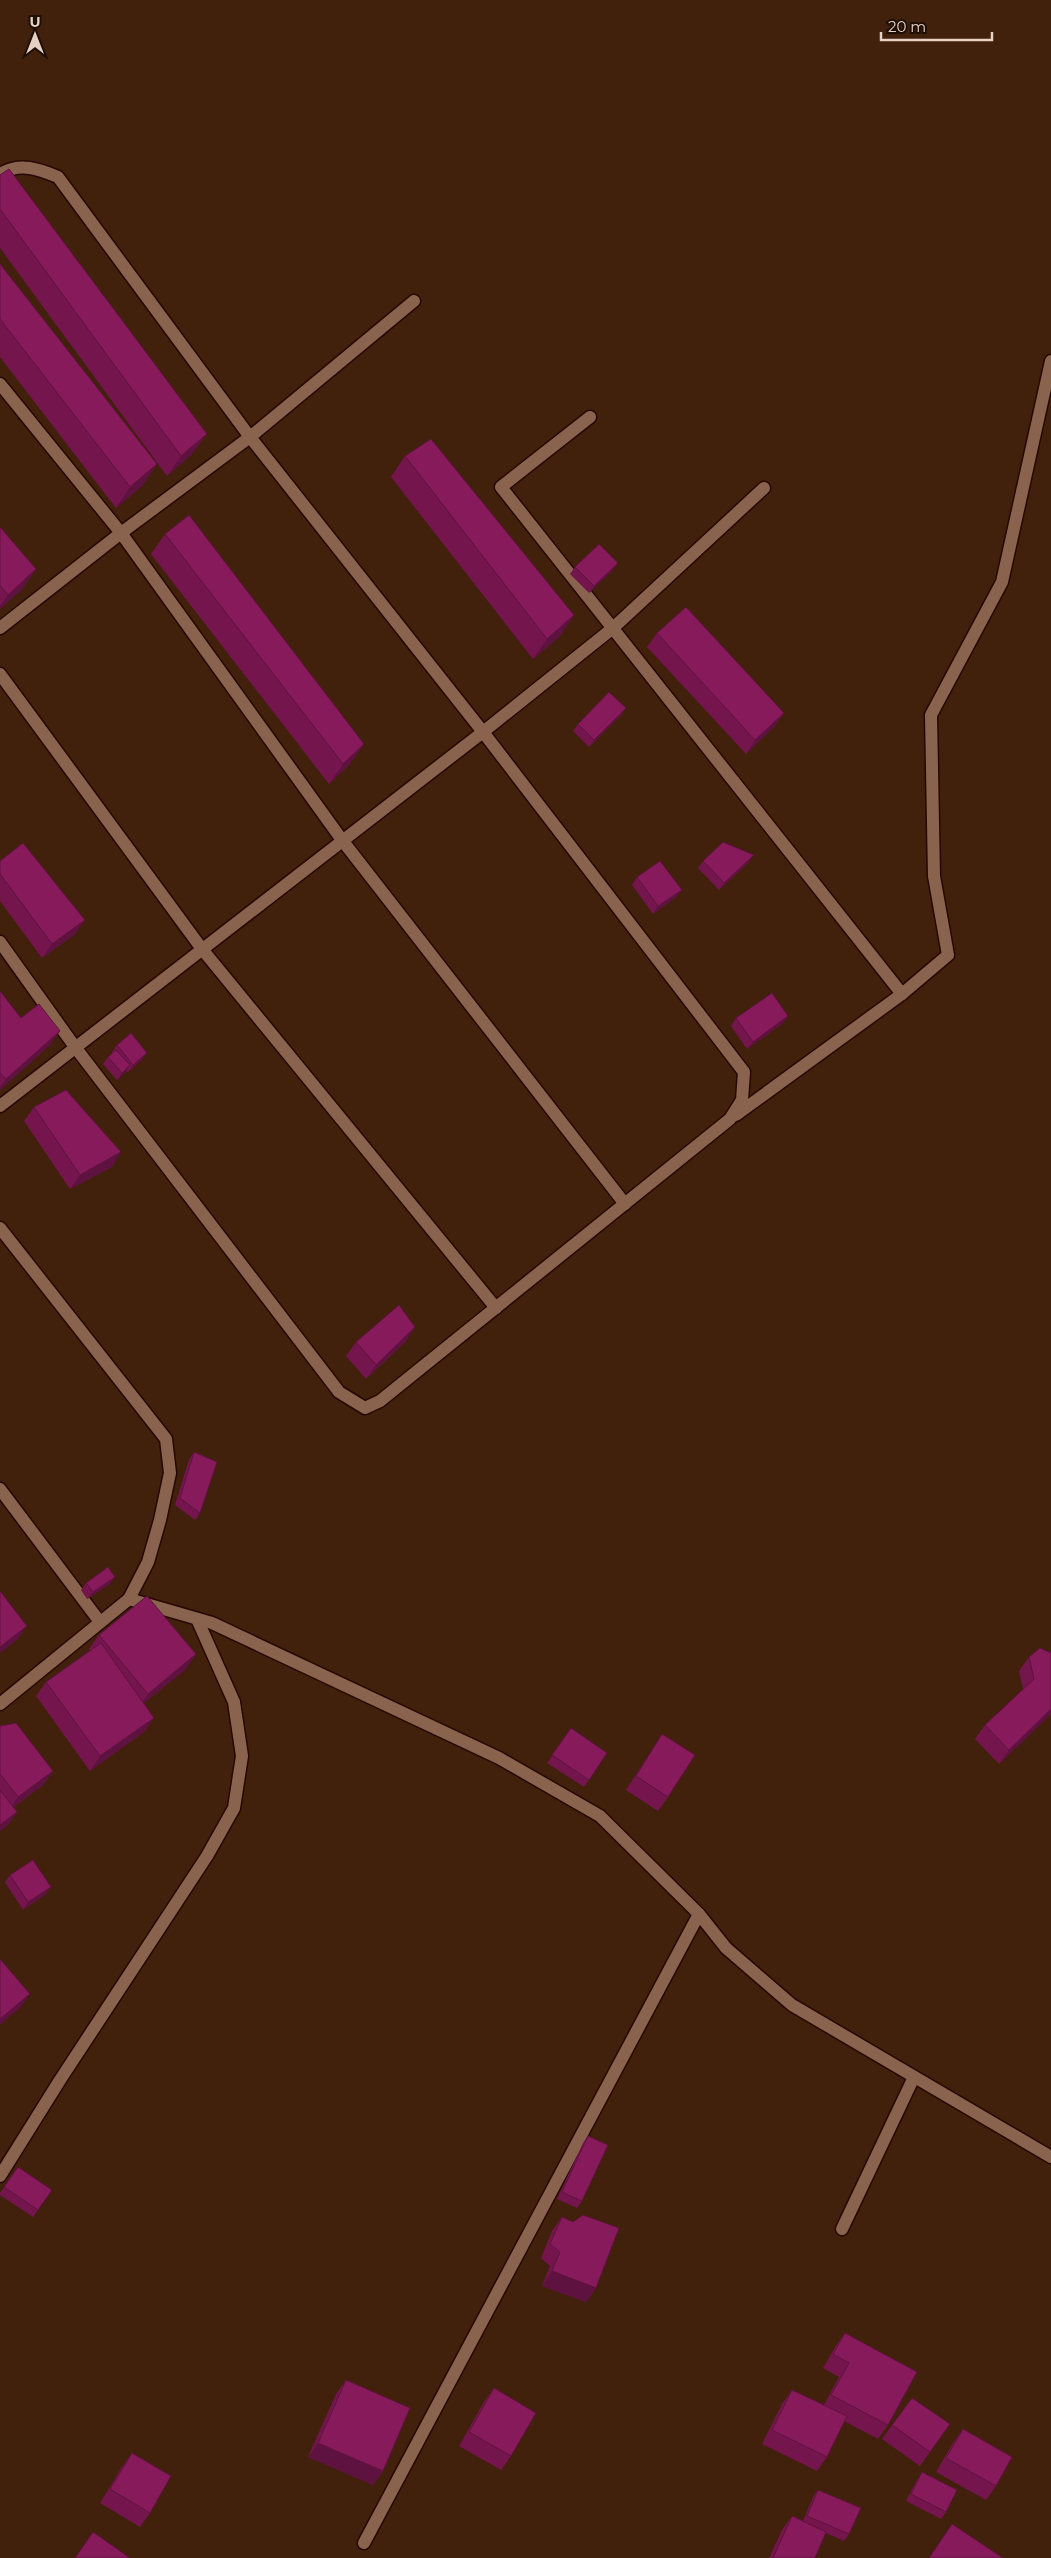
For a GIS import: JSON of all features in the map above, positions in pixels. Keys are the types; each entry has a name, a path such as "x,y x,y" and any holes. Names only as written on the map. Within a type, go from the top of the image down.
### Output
{"street":[{"path":"0,174 7,170 34,166 58,177 250,437 483,732 744,1072 742,1100 730,1119"},
{"path":"0,628 121,533 250,437 414,300"},
{"path":"0,942 75,1047 339,1392 365,1408 380,1401 730,1119 902,994 948,955 934,876 931,715 1002,582 1051,362"},
{"path":"0,384 121,533 342,840 625,1204"},
{"path":"590,417 501,487 902,994"},
{"path":"0,1106 483,732 614,628 764,488"},
{"path":"0,674 202,949 496,1308"},
{"path":"0,1228 166,1439 170,1473 160,1520 148,1562 129,1599 0,1704"},
{"path":"0,1489 100,1622"},
{"path":"129,1599 212,1624 499,1758 600,1816 699,1914 726,1948 792,2005 1051,2157"},
{"path":"0,2176 60,2080 207,1856 234,1808 242,1756 234,1702 197,1619"},
{"path":"364,2543 699,1914"},
{"path":"842,2229 914,2077"}],"building":[{"path":"9,169 207,434 181,456 0,209 0,175"},
{"path":"0,264 157,464 130,487 0,319"},
{"path":"431,439 574,615 547,639 405,456"},
{"path":"189,515 364,744 343,764 165,534"},
{"path":"0,527 36,569 8,595 0,585"},
{"path":"599,544 618,563 594,586 575,567"},
{"path":"686,607 784,713 755,740 657,633"},
{"path":"609,692 626,708 594,740 578,724"},
{"path":"723,842 754,855 724,883 703,861"},
{"path":"23,843 85,920 52,944 0,874 0,861"},
{"path":"660,861 682,890 658,906 637,877"},
{"path":"0,991 21,1018 39,1004 60,1031 6,1079 0,1073"},
{"path":"772,993 788,1016 753,1042 736,1018"},
{"path":"131,1033 147,1053 133,1065 117,1045"},
{"path":"116,1050 130,1065 122,1073 108,1057"},
{"path":"66,1090 121,1152 80,1175 34,1107"},
{"path":"399,1305 415,1327 376,1365 356,1342"},
{"path":"194,1452 217,1462 200,1513 180,1498"},
{"path":"108,1567 115,1577 93,1592 86,1583"},
{"path":"0,1591 27,1626 0,1647"},
{"path":"147,1596 196,1654 148,1694 99,1635"},
{"path":"101,1643 154,1718 100,1756 46,1682"},
{"path":"1040,1648 1051,1653 1051,1709 1009,1750 985,1725 1034,1679 1029,1657"},
{"path":"16,1723 53,1771 18,1797 0,1774 0,1726"},
{"path":"571,1728 607,1753 589,1780 552,1755"},
{"path":"662,1734 695,1755 668,1797 636,1776"},
{"path":"0,1790 17,1812 0,1825"},
{"path":"33,1860 51,1887 28,1902 10,1875"},
{"path":"0,1959 30,1994 0,2019"},
{"path":"588,2136 608,2145 582,2201 562,2192"},
{"path":"18,2167 52,2190 38,2210 4,2187"},
{"path":"583,2215 619,2228 596,2288 552,2271 560,2252 550,2244 562,2217 573,2222"},
{"path":"845,2333 917,2372 888,2425 831,2395 849,2363 833,2354"},
{"path":"346,2380 410,2408 383,2471 318,2443"},
{"path":"494,2388 536,2413 511,2456 469,2432"},
{"path":"792,2390 847,2416 827,2457 772,2430"},
{"path":"912,2398 950,2424 930,2452 892,2425"},
{"path":"963,2429 1012,2457 996,2486 946,2458"},
{"path":"132,2453 171,2476 150,2513 110,2489"},
{"path":"922,2472 957,2490 946,2512 911,2494"},
{"path":"818,2490 861,2508 849,2534 807,2516"},
{"path":"792,2516 826,2532 815,2558 773,2558"},
{"path":"952,2524 1003,2558 929,2558"},
{"path":"93,2532 130,2558 75,2558"}]}
